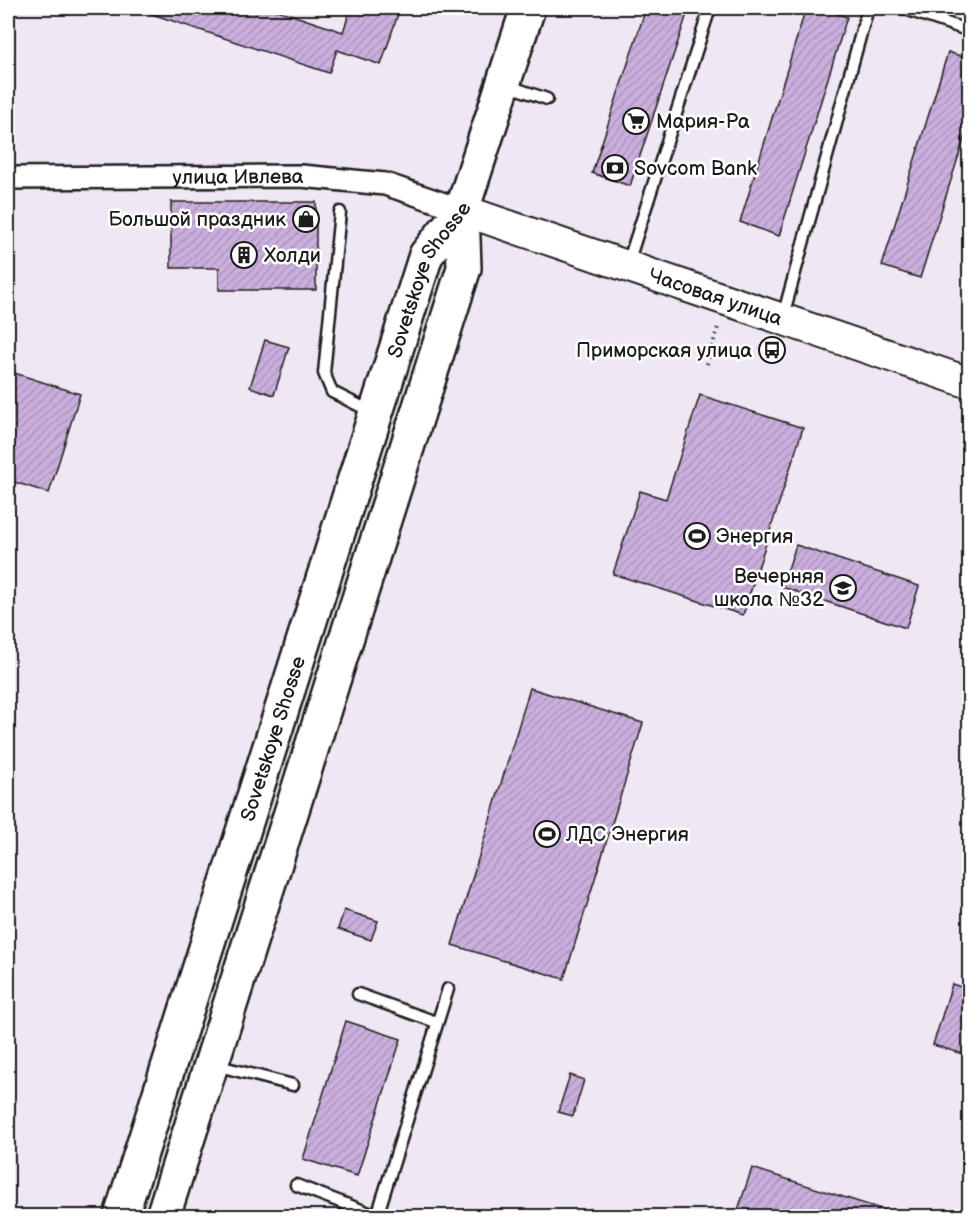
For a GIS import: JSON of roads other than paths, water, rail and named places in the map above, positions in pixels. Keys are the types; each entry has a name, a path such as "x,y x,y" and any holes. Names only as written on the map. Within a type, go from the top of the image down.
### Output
{"highway":[{"path":"462,210 528,8"},
{"name":"Sovetskoye Shosse","path":"121,1216 426,255 462,210"},
{"name":"Sovetskoye Shosse","path":"163,1216 464,268 462,210"}],"main road":[{"name":"Часовая улица","path":"462,210 969,383"}],"street":[{"name":"улица Ивлева","path":"8,178 301,176 385,184 462,210"}],"lane":[{"path":"627,267 710,8"},
{"path":"783,320 868,8"},
{"path":"902,8 932,12 969,31"},
{"path":"503,84 547,99"},
{"path":"340,212 324,373 332,392 375,413"},
{"path":"296,1185 377,1216 448,989"},
{"path":"357,994 436,1022"},
{"path":"212,1064 292,1085"}],"place":[{"name":"Мария-Ра","path":"636,121"},
{"name":"Sovcom Bank","path":"615,168"},
{"name":"Большой праздник","path":"306,219"},
{"name":"Холди","path":"244,255"},
{"name":"Приморская улица","path":"772,350"},
{"name":"Энергия","path":"697,536"},
{"name":"Вечерняя школа №32","path":"843,588"},
{"name":"ЛДС Энергия","path":"547,834"}]}
